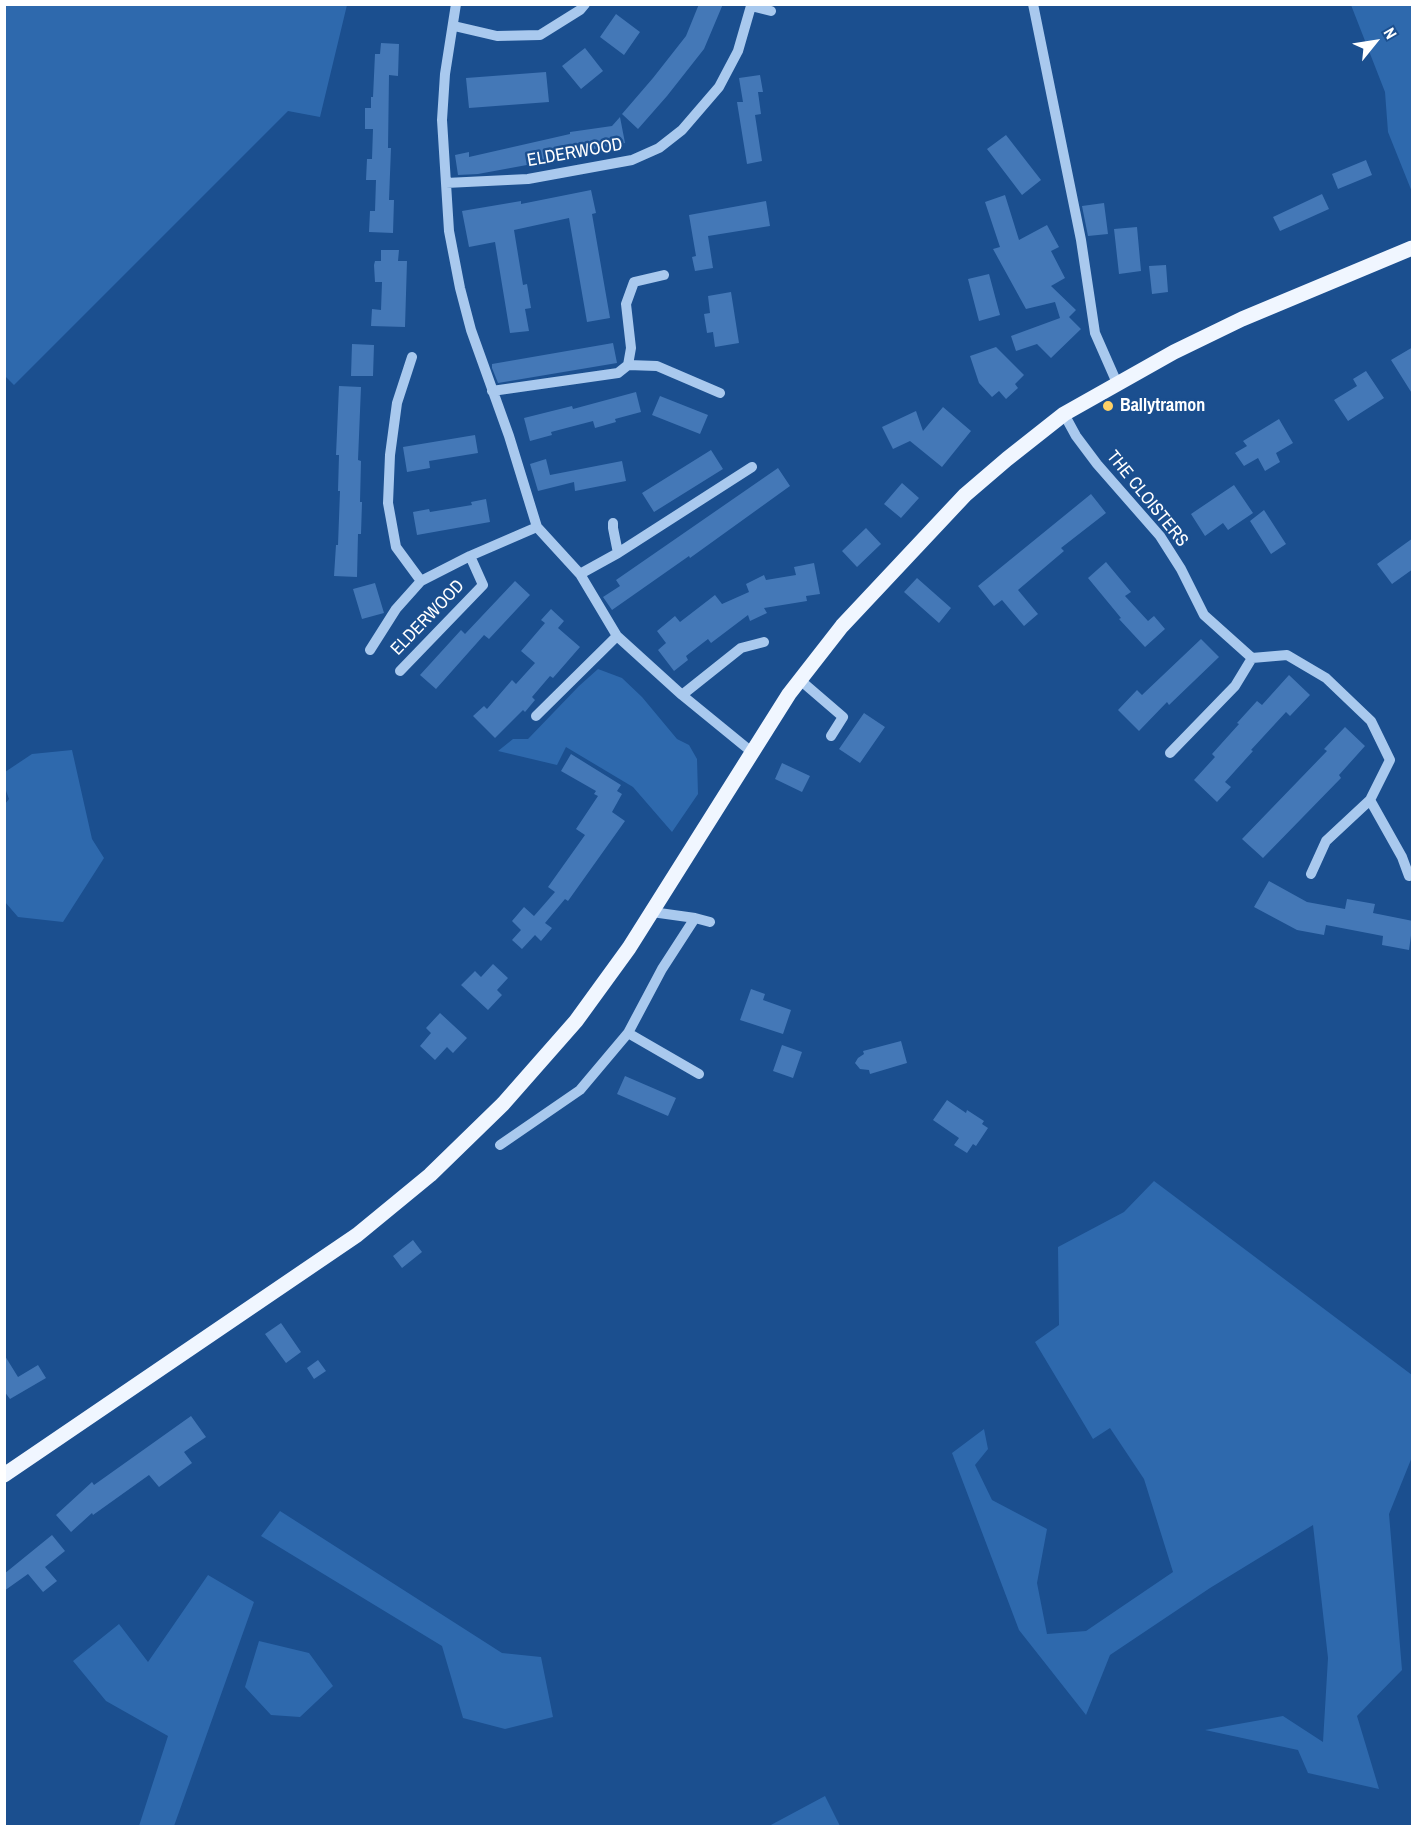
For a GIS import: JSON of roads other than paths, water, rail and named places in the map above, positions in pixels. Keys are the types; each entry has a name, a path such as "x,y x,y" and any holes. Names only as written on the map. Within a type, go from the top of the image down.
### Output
{"main road":[{"path":"4,1475 357,1234 430,1175 502,1104 576,1021 629,948 789,694 842,626 965,495 1064,414 1117,383 1211,333 1413,248"}],"street":[{"path":"456,4 445,74 442,120 449,231 471,330 510,436 537,527 580,574 617,636 682,695 753,753"},
{"path":"454,26 497,36 540,34 580,10 585,4"},
{"path":"1033,4 1081,240 1095,333 1117,383"},
{"name":"ELDERWOOD","path":"446,183 528,179 632,160 659,148 682,130 719,87 738,51 752,6 771,11"},
{"path":"628,365 631,348 626,304 634,282 664,275"},
{"name":"ELDERWOOD","path":"412,357 397,403 390,455 388,502 396,547 421,581"},
{"path":"492,391 618,373 628,365 657,366 720,393"},
{"name":"THE CLOISTERS","path":"1064,414 1096,464 1160,536 1181,569 1204,615 1252,658"},
{"path":"580,574 618,553 752,467"},
{"path":"613,523 618,553"},
{"name":"ELDERWOOD","path":"370,650 396,609 421,581 470,556 537,527"},
{"name":"ELDERWOOD","path":"400,671 483,585 470,556"},
{"path":"536,716 617,636"},
{"path":"682,695 741,648 764,642"},
{"path":"1170,753 1235,686 1252,658 1287,655 1326,678 1371,721 1390,760 1370,800 1326,841 1311,874"},
{"path":"800,680 843,717 831,736"},
{"path":"1370,800 1402,856 1409,876"},
{"path":"652,912 710,922"},
{"path":"500,1145 580,1090 628,1033 662,969 695,918"},
{"path":"628,1033 699,1074"}],"place":[{"name":"Ballytramon","path":"1108,406"}]}
